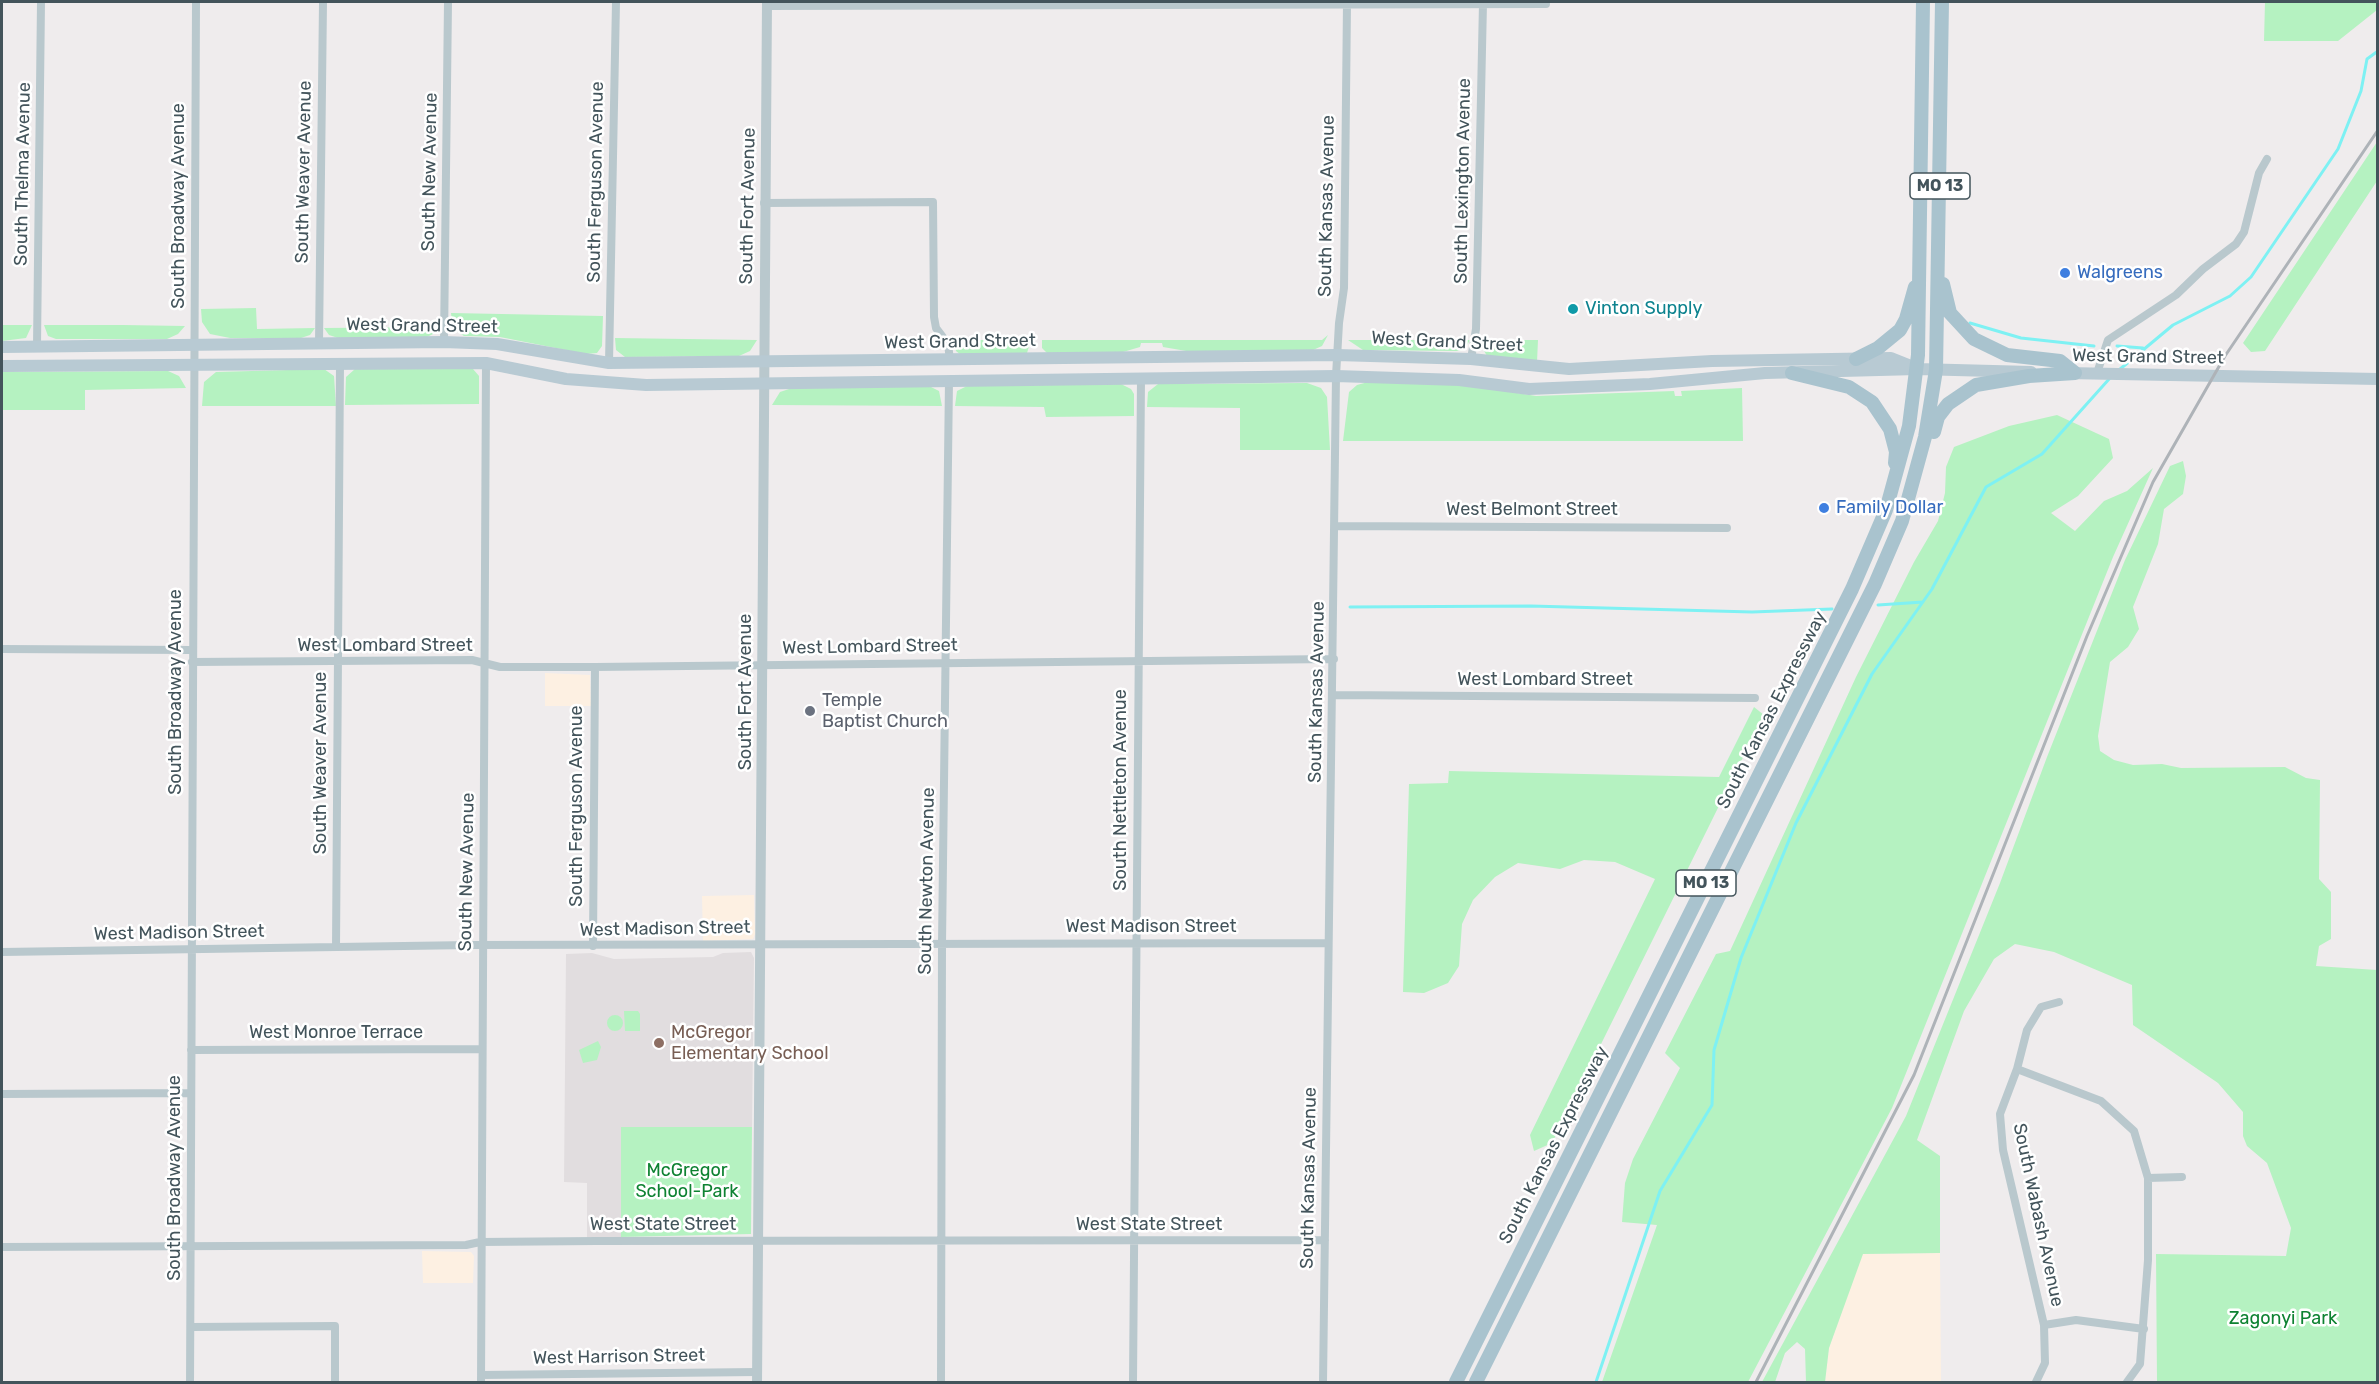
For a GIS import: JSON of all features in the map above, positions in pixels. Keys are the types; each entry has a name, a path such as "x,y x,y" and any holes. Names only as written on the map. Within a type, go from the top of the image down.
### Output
{"main road":[{"name":"South Kansas Expressway","path":"1456,1383 1852,589 1874,542 1891,493 1909,426 1917,369 1921,265 1923,2"},
{"name":"South Kansas Expressway","path":"1476,1383 1875,584 1912,489 1925,437 1936,369 1942,2"},
{"path":"1939,258 1950,313 1974,339 2007,355 2060,361 2075,373"},
{"path":"1856,359 1878,348 1900,330 1906,319 1921,265"},
{"name":"West Grand Street","path":"2,347 444,342 497,344 609,363 1337,356 1471,359 1569,369 1712,361 1891,358 1917,369"},
{"name":"West Grand Street","path":"2,366 486,363 566,379 646,385 1336,376 1459,380 1529,389 1650,384 1765,373 1917,369 2378,379"},
{"path":"1792,372 1849,387 1877,407 1890,429 1895,445 1891,493"},
{"path":"1912,489 1927,463 1938,417 1948,404 1966,390 1976,385 2029,376 2075,373"}],"street":[{"name":"South Thelma Avenue","path":"38,346 41,2"},
{"name":"South Broadway Avenue","path":"190,1383 196,2"},
{"name":"South Weaver Avenue","path":"319,343 323,2"},
{"name":"South New Avenue","path":"444,342 448,2"},
{"name":"South Ferguson Avenue","path":"609,363 616,2"},
{"name":"South Kansas Avenue","path":"1323,1383 1328,943 1334,695 1336,376 1344,288 1347,3"},
{"name":"South Lexington Avenue","path":"1471,359 1476,329 1483,3"},
{"path":"767,4 1546,4"},
{"name":"South Fort Avenue","path":"757,1377 767,4"},
{"path":"2099,373 2108,340 2176,295 2203,269 2236,244 2244,232 2259,173 2267,159"},
{"path":"764,203 933,202 934,317 936,328 948,344 950,360"},
{"name":"South Weaver Avenue","path":"336,947 340,363"},
{"name":"South New Avenue","path":"481,1379 486,363"},
{"name":"South Nettleton Avenue","path":"1133,1383 1141,378"},
{"name":"South Newton Avenue","path":"941,1383 942,943 949,380"},
{"name":"West Belmont Street","path":"1336,526 1727,528"},
{"path":"2,649 192,650"},
{"name":"West Lombard Street","path":"192,662 472,660 500,667 595,667 1334,659"},
{"name":"South Ferguson Avenue","path":"593,946 595,667"},
{"name":"West Lombard Street","path":"1334,695 1755,698"},
{"name":"West Madison Street","path":"2,952 760,944 1328,943"},
{"name":"South Wabash Avenue","path":"2036,1383 2045,1364 2044,1324 2003,1150 2000,1114 2017,1069 2027,1030 2041,1007 2059,1002"},
{"name":"West Monroe Terrace","path":"191,1050 481,1049"},
{"path":"2017,1069 2101,1101 2134,1131 2148,1179 2144,1329 2140,1364 2127,1383"},
{"path":"2,1094 191,1093"},
{"path":"2148,1179 2182,1177"},
{"name":"West State Street","path":"2,1248 466,1245 480,1242 1325,1240"},
{"path":"2044,1324 2076,1320 2144,1329"},
{"path":"192,1327 335,1326 335,1383"},
{"name":"West Harrison Street","path":"481,1379 757,1377"}],"shaded area":[{"path":"545,673 590,675 591,706 545,706"},
{"path":"754,895 755,934 753,939 703,941 702,896"},
{"name":"McGregor Elementary School","path":"751,952 754,958 752,1127 621,1127 621,1237 587,1237 587,1183 564,1182 566,954 592,953 614,959 713,957 723,953"},
{"path":"422,1251 471,1252 474,1256 473,1283 423,1283"},
{"path":"1940,1253 1941,1382 1825,1382 1829,1348 1862,1254"}],"green space":[{"path":"2265,2 2377,2 2377,10 2338,41 2264,41"},
{"path":"2377,142 2377,181 2265,351 2251,352 2243,343"},
{"path":"256,308 257,329 315,328 310,335 301,338 230,338 210,334 202,322 201,309"},
{"path":"451,313 603,316 602,346 597,353 586,354 500,337 464,336 453,329"},
{"path":"2,325 32,325 26,338 2,341"},
{"path":"44,325 185,326 178,334 167,339 56,339 48,336"},
{"path":"438,327 433,334 427,337 338,338 329,335 324,328"},
{"path":"1328,335 1322,346 1313,350 1192,352 1163,347 1162,343 1141,343 1140,347 1123,352 1047,353 1042,348 1042,340 1322,340"},
{"path":"615,338 757,340 750,351 739,356 625,357 616,350"},
{"path":"954,340 1031,340 1027,353 961,355 956,351"},
{"path":"1348,340 1470,340 1464,350 1456,351 1363,350"},
{"path":"1482,340 1538,340 1537,362 1487,356"},
{"path":"324,369 334,376 336,406 202,406 204,382 216,372"},
{"path":"355,369 473,369 479,376 479,404 345,405 346,377"},
{"path":"168,371 179,376 186,388 85,390 85,410 2,410 2,372"},
{"path":"1368,382 1461,384 1536,396 1674,391 1675,396 1682,396 1681,391 1742,388 1743,441 1343,441 1349,392 1357,385"},
{"path":"1307,383 1321,388 1327,397 1330,450 1240,450 1240,408 1147,407 1148,392 1158,384"},
{"path":"1121,384 1131,389 1134,394 1134,416 1046,417 1044,407 955,406 957,391 967,386"},
{"path":"929,386 939,391 942,406 772,405 780,392 792,388"},
{"path":"2057,415 2109,439 2113,458 2078,496 2051,513 2075,531 2104,501 2127,491 2153,468 2113,557 1892,1108 1748,1382 1602,1382 1657,1225 1622,1222 1625,1183 1633,1159 1680,1068 1665,1053 1716,954 1730,951 1856,677 1914,562 1938,521 1945,493 1946,467 1954,447 2009,426"},
{"name":"Zagonyi Park","path":"2183,461 2186,476 2183,494 2164,509 2158,544 2133,607 2139,629 2128,647 2110,662 2098,736 2100,751 2114,760 2133,765 2162,764 2181,768 2285,767 2306,778 2320,780 2319,879 2331,892 2331,939 2319,946 2316,966 2377,970 2377,1382 2157,1382 2156,1254 2286,1256 2291,1228 2267,1163 2247,1146 2243,1136 2243,1112 2218,1083 2133,1025 2132,985 2054,952 2015,944 1994,959 1964,1011 1917,1140 1940,1156 1940,1253 1863,1254 1829,1348 1825,1382 1806,1382 1805,1349 1797,1342 1785,1353 1775,1382 1762,1382 1906,1116 2000,883 2125,560 2170,466"},
{"path":"1754,707 1764,715 1552,1143 1534,1151 1530,1135 1655,879 1615,862 1584,860 1560,869 1518,863 1495,877 1473,900 1462,924 1459,966 1448,983 1424,993 1403,992 1409,784 1448,783 1449,771 1719,777"},
{"path":"624,1011 638,1011 640,1031 625,1031"},
{"path":"615,1015 623,1023 615,1031 607,1023"},
{"path":"598,1041 601,1047 597,1060 583,1063 579,1050"},
{"name":"McGregor School-Park","path":"621,1127 752,1127 751,1234 621,1237"}],"waterway":[{"path":"2119,370 2173,325 2230,296 2251,277 2338,149 2361,91 2367,59 2378,51"},
{"path":"1970,323 2021,338 2094,346"},
{"path":"2117,346 2143,348"},
{"path":"1596,1382 1660,1191 1712,1105 1714,1050 1741,958 1796,823 1872,674 1932,589 1986,487 2042,454 2110,378"},
{"path":"1878,605 1923,602"},
{"path":"1350,607 1531,606 1752,612 1832,609"}],"railway":[{"path":"1756,1382 1914,1075 2087,636 2153,482 2225,356 2378,130"}],"place":[{"name":"Walgreens","path":"2065,273"},
{"name":"Vinton Supply","path":"1573,309"},
{"name":"Family Dollar","path":"1824,508"},
{"name":"Temple Baptist Church","path":"810,711"},
{"name":"McGregor Elementary School","path":"659,1043"}]}
